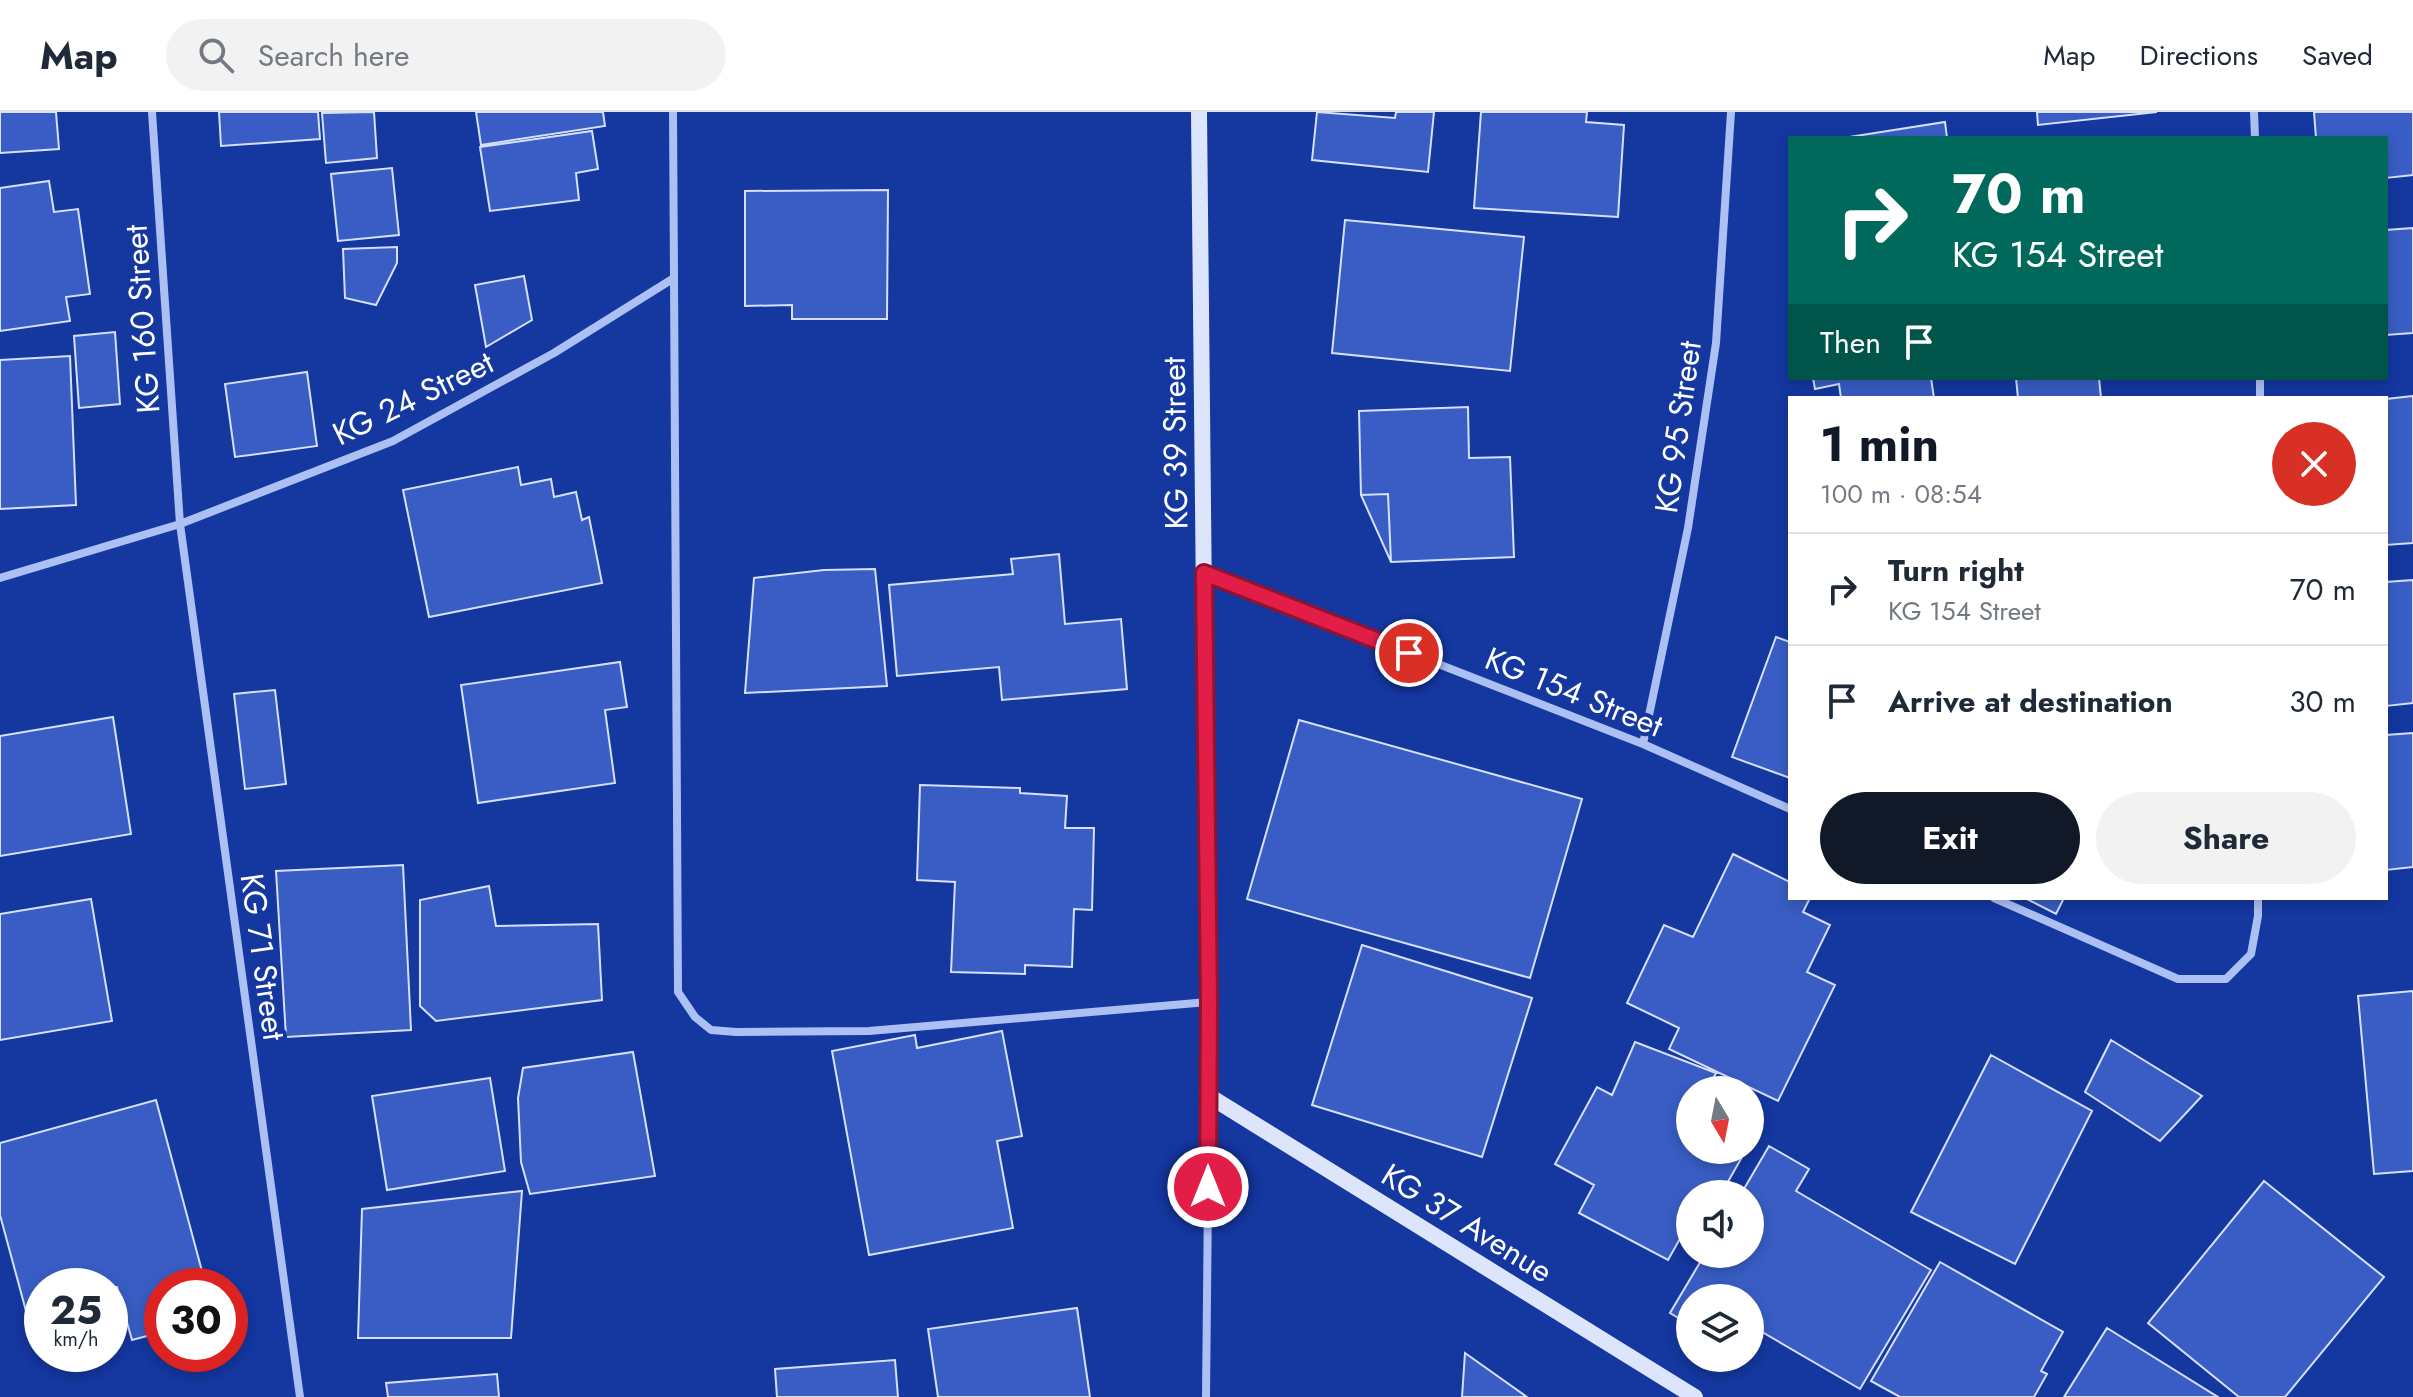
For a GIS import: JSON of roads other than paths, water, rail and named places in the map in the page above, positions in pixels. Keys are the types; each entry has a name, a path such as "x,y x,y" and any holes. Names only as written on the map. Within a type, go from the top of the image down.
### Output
{"street":[{"name":"KG 160 Street","path":"152,112 180,524"},
{"path":"673,112 678,992 695,1017 711,1030 736,1032 869,1031 1209,1002"},
{"name":"KG 39 Street","path":"1199,112 1209,1002 1206,1397"},
{"name":"KG 95 Street","path":"1643,744 1688,528 1716,343 1731,112"},
{"path":"2254,112 2255,136"},
{"name":"KG 24 Street","path":"0,578 180,524 393,441 554,353 674,278"},
{"name":"KG 71 Street","path":"180,524 300,1397"},
{"name":"KG 154 Street","path":"1204,573 1643,744 1788,808"},
{"path":"1999,900 2178,979 2226,979 2251,954 2258,900"},
{"name":"KG 37 Avenue","path":"1209,1096 1695,1397"}]}
